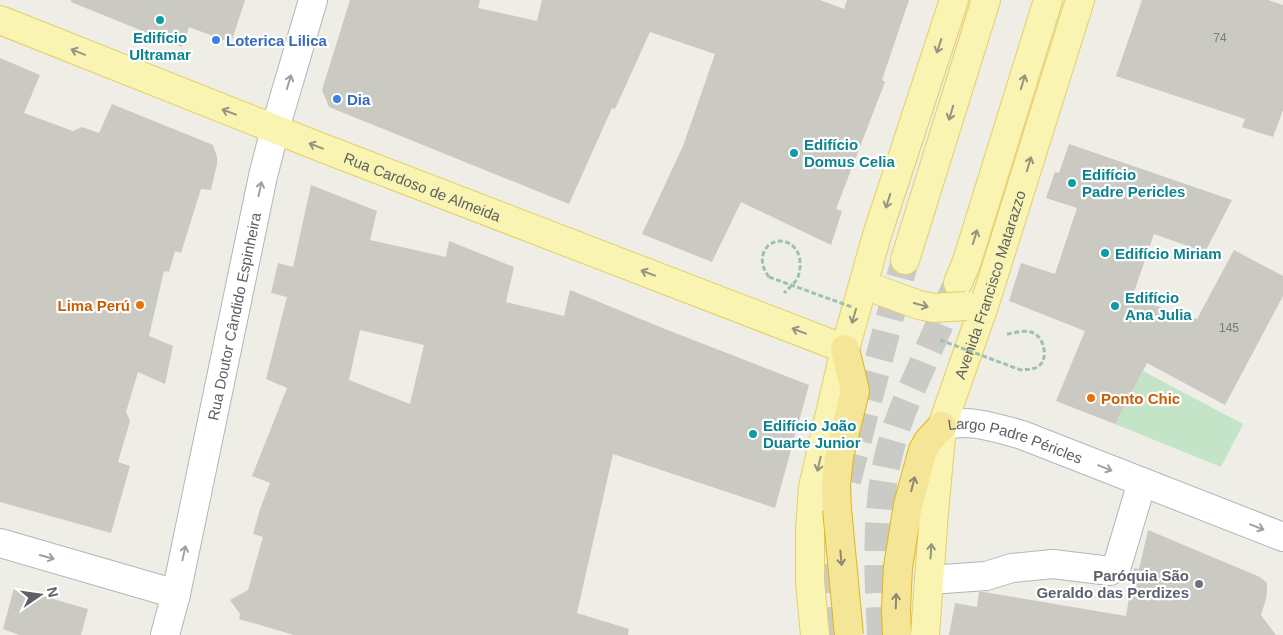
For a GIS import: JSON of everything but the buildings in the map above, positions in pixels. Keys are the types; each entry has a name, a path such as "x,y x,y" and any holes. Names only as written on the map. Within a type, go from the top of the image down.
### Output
{"highway":[{"path":"845,348 855,391 839,457 836,485 849,635"},
{"name":"Avenida Francisco Matarazzo","path":"897,635 898,567 908,505 917,466 923,450 928,441 942,426"}],"main road":[{"path":"814,635 810,582 810,530 813,487 853,316 871,288 877,235 954,0"},
{"path":"905,260 986,0"},
{"name":"Avenida Francisco Matarazzo","path":"970,297 967,261 1048,0"},
{"name":"Avenida Francisco Matarazzo","path":"942,426 970,297 1080,0"},
{"name":"Rua Cardoso de Almeida","path":"0,20 275,129 845,348"},
{"path":"871,288 919,305 934,308 970,297"},
{"name":"Largo Padre Péricles","path":"925,635 942,426"}],"street":[{"name":"Rua Doutor Cândido Espinheira","path":"165,635 176,594 263,176 313,0"},
{"name":"Largo Padre Péricles","path":"942,426 967,423 998,428 1022,435 1283,537"},
{"path":"929,579 986,576 1012,568 1053,564 1110,572 1117,566 1142,482"},
{"path":"0,544 176,594"}],"path":[{"path":"769,277 763,269 764,251 768,246 780,241 796,247 800,262 799,276 781,296"},
{"path":"1005,334 1032,332 1040,338 1044,346 1044,359 1040,365 1034,369 1021,370"}],"green space":[{"path":"1143,371 1243,424 1221,467 1115,424"}],"tunnel":[{"path":"847,481 905,260"},
{"path":"881,635 879,538 882,489 886,466 901,414 955,288"},
{"path":"832,635 830,573 834,550"}],"place":[{"name":"Edifício Ultramar","path":"160,20"},
{"name":"Loterica Lilica","path":"216,40"},
{"name":"Dia","path":"337,99"},
{"name":"Edifício Domus Celia","path":"794,153"},
{"name":"Edifício Padre Pericles","path":"1072,183"},
{"name":"Edifício Miriam","path":"1105,253"},
{"name":"Lima Perú","path":"140,305"},
{"name":"Edifício Ana Julia","path":"1115,306"},
{"name":"Ponto Chic","path":"1091,398"},
{"name":"Edifício João Duarte Junior","path":"753,434"},
{"name":"Paróquia São Geraldo das Perdizes","path":"1199,584"}]}
